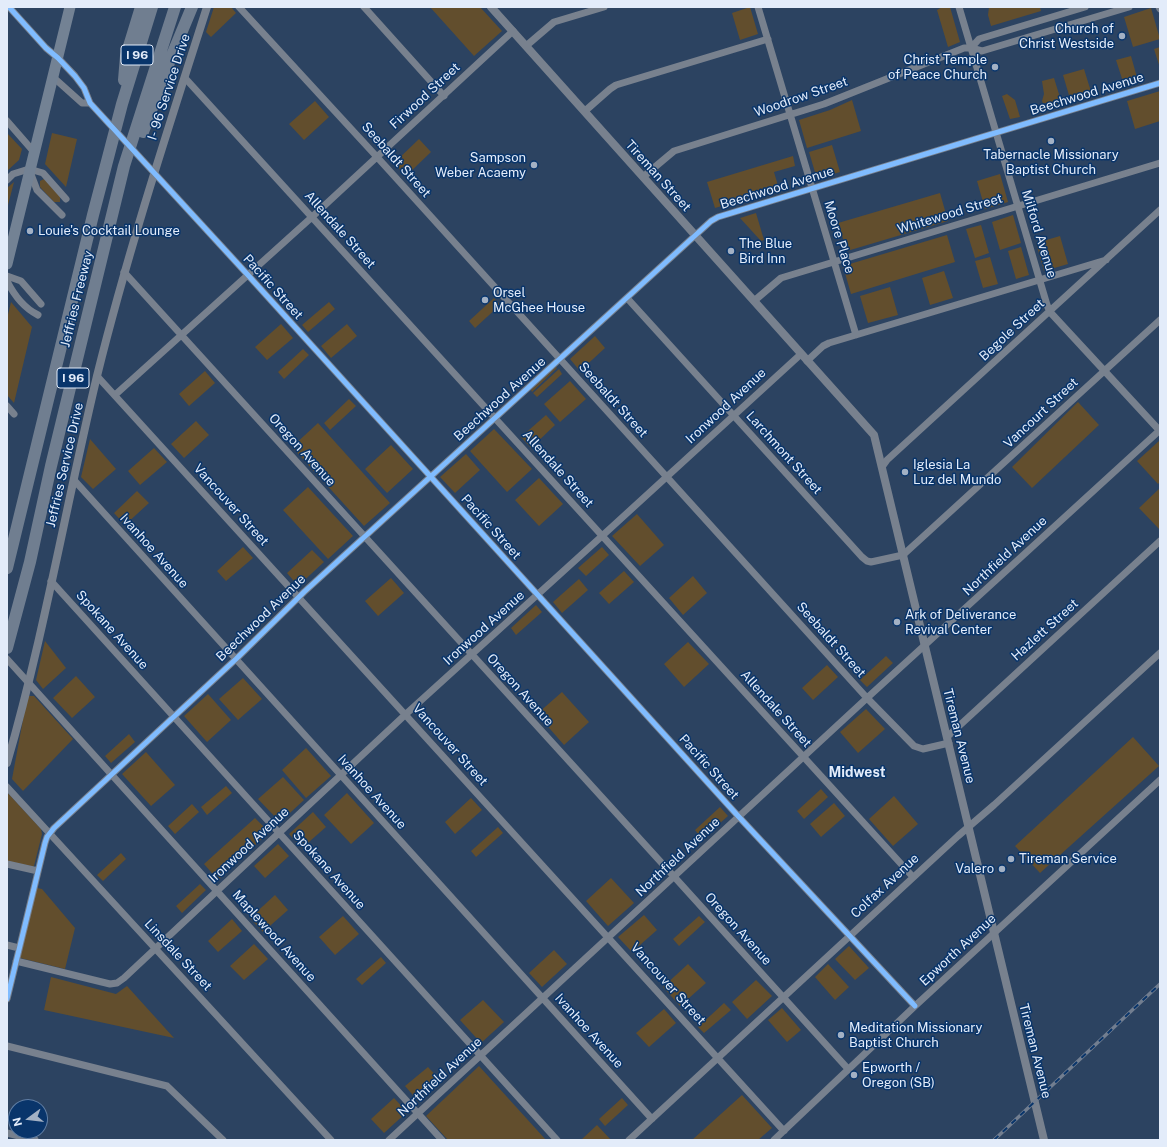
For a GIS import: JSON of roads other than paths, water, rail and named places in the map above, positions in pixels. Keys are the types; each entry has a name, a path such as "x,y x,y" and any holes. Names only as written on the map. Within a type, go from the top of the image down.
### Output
{"highway":[{"path":"122,104 126,56 141,7"},
{"name":"Jeffries Freeway","path":"7,568 91,222 122,104 152,7"},
{"name":"Jeffries Freeway","path":"7,648 30,562 51,466 124,166 175,7"},
{"path":"118,194 192,7"}],"main road":[{"path":"7,264 9,241 34,152 70,7"}],"street":[{"name":"Pacific Street","path":"9,7 46,48 58,58 84,88 90,103 154,174 247,274 739,816 915,1006"},
{"name":"I- 96 Service Drive","path":"154,174 207,7"},
{"name":"Seebaldt Street","path":"239,7 377,157 867,698 914,746 923,749 948,740"},
{"path":"364,7 444,96"},
{"name":"Tireman Street","path":"491,7 807,361"},
{"path":"526,46 554,22 604,7"},
{"name":"Moore Place","path":"759,7 856,335"},
{"name":"Milford Avenue","path":"959,7 1050,312 1160,430"},
{"name":"Woodrow Street","path":"971,48 979,39 1085,7"},
{"name":"Woodrow Street","path":"643,177 674,151 824,104 961,49 971,48 982,51 1129,7"},
{"name":"Firwood Street","path":"116,395 444,96 513,31"},
{"path":"585,112 610,89 616,86 768,40"},
{"name":"Pacific Street","path":"53,76 82,103 90,103"},
{"name":"Allendale Street","path":"185,78 913,877"},
{"name":"Beechwood Avenue","path":"16,961 45,843 50,832 236,659 298,597 711,221 1160,83"},
{"path":"7,122 34,152"},
{"name":"Whitewood Street","path":"754,301 778,280 1160,163"},
{"path":"29,169 37,190 62,215"},
{"path":"7,180 13,174 29,169 43,173 66,199"},
{"name":"Jeffries Service Drive","path":"7,763 16,732 25,679 51,581 98,376 124,272 154,174"},
{"name":"Begole Street","path":"882,467 1055,306 1108,260 1160,210"},
{"path":"807,361 825,344 1108,260"},
{"name":"Oregon Avenue","path":"124,272 849,1070"},
{"path":"7,276 21,281 41,304"},
{"path":"7,281 14,294 30,311 38,315"},
{"name":"Larchmont Street","path":"627,298 862,557 871,562 903,556"},
{"name":"Vancourt Street","path":"903,556 1160,320"},
{"name":"Ironwood Avenue","path":"16,961 113,984 124,978 406,714 801,354"},
{"name":"Tireman Avenue","path":"807,361 874,435 1044,1140"},
{"name":"Vancouver Street","path":"98,376 784,1130"},
{"path":"7,406 14,414"},
{"name":"Northfield Avenue","path":"390,1140 739,816 1160,430"},
{"name":"Ivanhoe Avenue","path":"74,480 652,1119"},
{"name":"Hazlett Street","path":"948,740 1160,541"},
{"name":"Spokane Avenue","path":"51,581 557,1140"},
{"name":"Colfax Avenue","path":"629,1140 913,877 1160,653"},
{"name":"Maplewood Avenue","path":"7,658 442,1140"},
{"name":"Epworth Avenue","path":"774,1140 915,1006 1160,780"},
{"name":"Linsdale Street","path":"7,786 331,1140"},
{"path":"7,864 38,871"},
{"path":"7,945 19,948"},
{"path":"7,999 16,961"},
{"path":"7,1046 167,1086 223,1140"},
{"path":"7,1133 35,1140"}],"railway":[{"path":"994,1140 1160,984"}],"place":[{"name":"Church of Christ Westside","path":"1122,36"},
{"name":"Christ Temple of Peace Church","path":"995,67"},
{"name":"Tabernacle Missionary Baptist Church","path":"1051,141"},
{"name":"Sampson Weber Acaemy","path":"534,165"},
{"name":"Louie's Cocktail Lounge","path":"30,231"},
{"name":"The Blue Bird Inn","path":"731,251"},
{"name":"Orsel McGhee House","path":"485,300"},
{"name":"Iglesia La Luz del Mundo","path":"905,472"},
{"name":"Ark of Deliverance Revival Center","path":"897,622"},
{"name":"Tireman Service","path":"1011,859"},
{"name":"Valero","path":"1002,869"},
{"name":"Meditation Missionary Baptist Church","path":"841,1035"},
{"name":"Epworth / Oregon (SB)","path":"854,1075"}],"district":[{"name":"Midwest","path":"857,773"}]}
